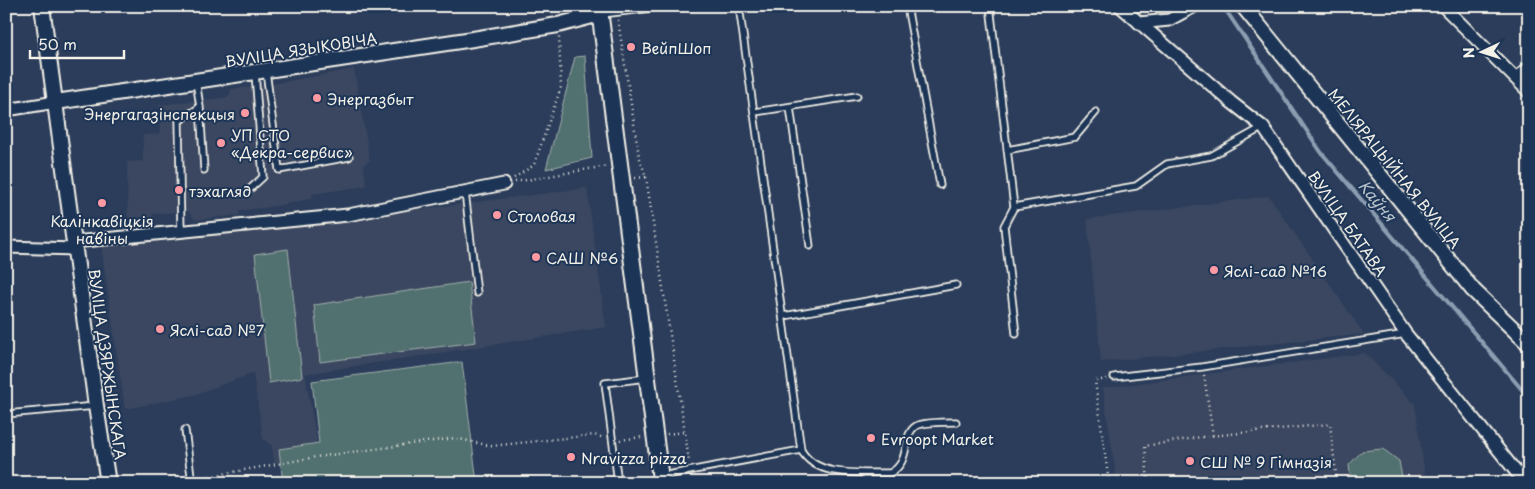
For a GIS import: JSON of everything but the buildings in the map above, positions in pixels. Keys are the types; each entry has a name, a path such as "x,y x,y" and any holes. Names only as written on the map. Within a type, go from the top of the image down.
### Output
{"main road":[{"path":"600,10 660,479"}],"street":[{"name":"ВУЛІЦА ДЗЯРЖЫНСКАГА","path":"42,6 108,483"},
{"name":"ВУЛІЦА БАТАВА","path":"1120,6 1231,102 1263,127 1406,334 1525,483"},
{"path":"1139,23 1169,20 1195,6"},
{"name":"МЕЛІЯРАЦЫЙНАЯ ВУЛІЦА","path":"1243,6 1473,290 1529,344"},
{"path":"1443,6 1529,92"},
{"name":"ВУЛІЦА ЯЗЫКОВІЧА","path":"6,110 558,25 600,10"},
{"path":"1516,79 1529,68"},
{"path":"6,247 75,246 181,232 348,216 504,184"}],"lane":[{"path":"600,10 617,12 669,6"},
{"path":"739,6 802,450 806,458 817,467 832,471 890,473 898,469 904,459 909,436 917,425 956,422"},
{"path":"907,6 940,185"},
{"path":"990,6 1014,207 1004,226 1016,334"},
{"path":"260,72 279,170 349,158"},
{"path":"251,188 263,177 260,72"},
{"path":"196,81 200,107 204,170"},
{"path":"755,112 857,96"},
{"path":"181,232 179,121 200,107"},
{"path":"790,107 810,246"},
{"path":"1007,150 1075,137 1096,112"},
{"path":"1014,207 1136,186 1168,164 1210,156 1263,127"},
{"path":"465,192 477,293"},
{"path":"784,316 956,285"},
{"path":"1114,377 1202,367 1406,334"},
{"path":"618,483 605,383 647,378"},
{"path":"6,414 96,406"},
{"path":"185,430 192,481"},
{"path":"660,479 802,450"}],"path":[{"path":"617,12 639,156 646,177 685,432"},
{"path":"504,184 534,165 561,87 558,25"},
{"path":"504,184 606,166"},
{"path":"1202,367 1213,436"},
{"path":"1095,381 1109,483"},
{"path":"1148,483 1145,446 1213,436 1330,424 1337,483"},
{"path":"192,481 316,457 455,438 491,446 594,435 613,440"}],"shaded area":[{"path":"354,69 370,161 364,164 366,186 312,194 313,198 277,206 239,211 240,215 195,220 188,211 153,214 150,225 128,226 127,162 143,161 143,135 160,134 159,105 229,97 231,89 261,86"},
{"path":"587,188 606,327 305,374 319,453 274,463 272,446 263,439 253,373 194,395 125,409 101,245 235,233"},
{"path":"1269,196 1364,334 1101,362 1087,219"},
{"path":"1365,353 1415,404 1426,483 1117,483 1103,388"}],"green space":[{"path":"1135,6 1173,6 1161,13 1143,11"},
{"path":"585,56 592,158 546,169 575,57"},
{"path":"288,249 302,377 269,383 255,254"},
{"path":"469,282 476,342 320,362 314,305"},
{"path":"462,362 477,483 283,483 279,449 319,443 312,381"},
{"path":"1383,449 1399,461 1403,483 1351,483 1349,465 1362,451"}],"waterway":[{"name":"Каўня","path":"1223,6 1321,152 1529,398"}],"place":[{"name":"ВейпШоп","path":"631,47"},
{"name":"Энергазбыт","path":"317,98"},
{"name":"Энергагазінспекцыя","path":"245,113"},
{"name":"УП СТО «Декра-сервис»","path":"221,143"},
{"name":"тэхагляд","path":"179,190"},
{"name":"Калінкавіцкія навіны","path":"102,203"},
{"name":"Столовая","path":"497,215"},
{"name":"САШ №6","path":"536,257"},
{"name":"Яслі-сад №16","path":"1214,270"},
{"name":"Яслі-сад №7","path":"160,329"},
{"name":"Evroopt Market","path":"871,438"},
{"name":"Nravizza pizza","path":"571,457"},
{"name":"СШ № 9 Гімназія","path":"1190,461"}]}
